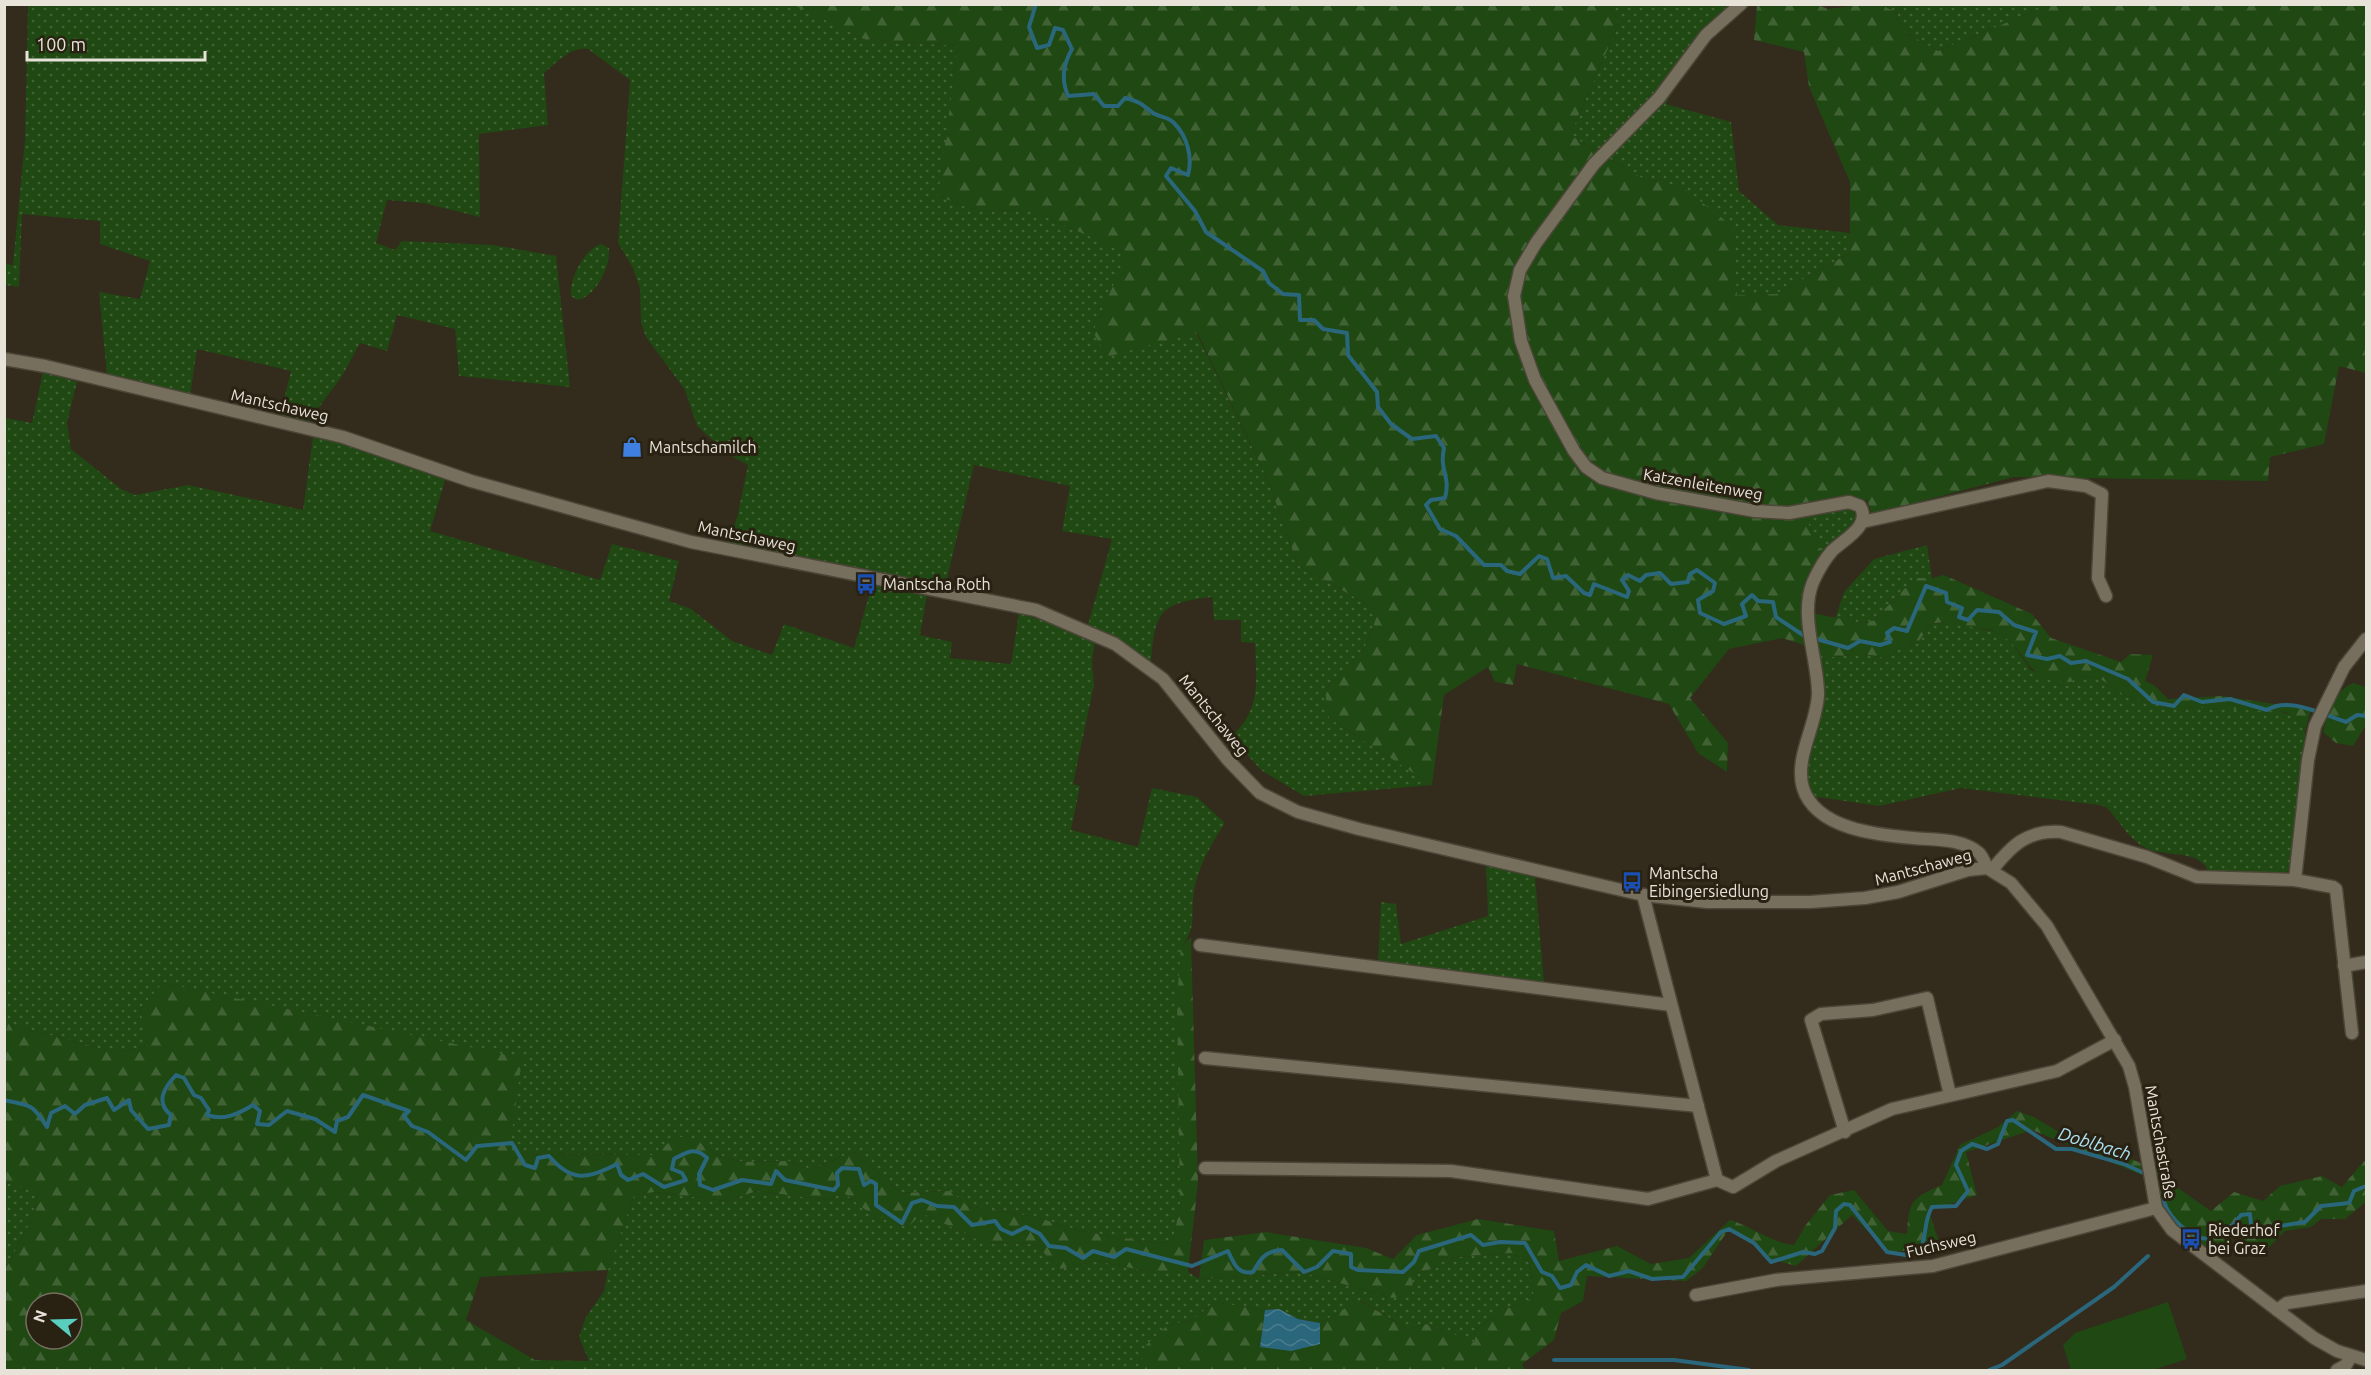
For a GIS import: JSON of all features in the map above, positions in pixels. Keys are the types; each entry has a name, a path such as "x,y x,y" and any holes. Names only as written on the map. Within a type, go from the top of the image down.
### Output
{"street":[{"name":"Katzenleitenweg","path":"1741,4 1706,35 1659,98 1593,164 1536,243 1520,270 1516,289 1516,319 1521,341 1535,380 1574,451 1586,467 1602,478 1656,494 1755,511 1789,513 1854,502 1862,508 1862,522"},
{"name":"Mantschaweg","path":"4,359 45,366 343,436 471,481 691,542 1036,610 1098,636 1148,667 1180,697 1244,778 1260,793 1279,804 1359,829 1643,895 1707,902 1846,900 1884,895 1968,870 1990,869"},
{"path":"2106,596 2098,578 2102,494 2086,486 2048,481 1862,522 1854,533 1831,553 1814,579 1809,601 1817,704 1802,776 1803,788 1812,804 1832,819 1864,830 1954,842 1970,847 1984,859 1990,869 2021,839 2047,831 2061,832 2147,857 2197,877 2295,880 2336,889 2352,1033"},
{"path":"2295,880 2308,760 2315,726 2321,709 2344,667 2367,639"},
{"name":"Mantschastraße","path":"1990,869 2011,883 2047,926 2129,1066 2135,1087 2156,1208 2172,1230 2326,1346 2367,1360"},
{"path":"1643,895 1717,1180"},
{"path":"1200,945 1671,1005"},
{"path":"2344,966 2367,962"},
{"path":"1845,1132 1811,1020 1821,1014 1873,1010 1928,998 1950,1095"},
{"path":"1205,1168 1451,1171 1648,1199 1717,1180 1733,1187 1776,1161 1892,1109 2057,1071 2115,1040"},
{"path":"1205,1058 1698,1106"},
{"name":"Fuchsweg","path":"1696,1295 1776,1280 1933,1266 2156,1208"},
{"path":"2277,1310 2287,1303 2367,1291"},
{"path":"2337,1371 2346,1365 2351,1356"}],"green space":[{"path":"794,4 864,39 958,46 939,196 975,210 1032,211 1128,253 1093,332 1196,332 1268,480 1298,565 1379,611 1364,649 1326,689 1329,718 1432,785 1304,796 1261,770 1231,737 1248,716 1255,694 1255,643 1241,642 1241,620 1214,620 1212,597 1194,599 1170,607 1158,621 1151,662 1088,625 1112,539 1062,531 1070,486 974,465 947,579 941,585 727,543 737,518 748,465 728,454 697,426 685,390 646,337 641,323 640,289 633,268 618,243 630,80 588,49 570,52 544,73 548,125 479,134 480,217 423,203 387,200 376,243 395,250 402,241 493,245 556,256 570,387 459,376 455,329 397,315 387,351 360,343 342,376 308,422 280,416 291,371 197,349 190,396 107,376 99,292 140,299 150,261 100,244 100,221 22,214 19,287 5,285 5,264 13,265 25,140 28,5"},
{"path":"794,5 1610,5 1619,23 1570,135 1642,178 1685,189 1732,226 1737,295 1776,294 1850,253 1850,182 1809,87 1804,52 1754,40 1757,5 1818,5 1828,9 1857,5 1882,5 1897,13 1901,30 1938,51 2049,5 2366,5 2366,373 2339,366 2324,444 2270,457 2268,481 2014,477 1872,514 1867,500 1800,505 1823,556 1809,578 1804,598 1807,646 1782,638 1729,649 1690,698 1728,743 1727,772 1698,753 1669,704 1517,664 1513,685 1495,682 1488,667 1444,695 1432,785 1329,718 1325,690 1364,649 1379,611 1298,565 1268,480 1197,332 1107,357 1093,332 1127,253 1032,211 975,210 938,196 958,46 864,39"},
{"path":"1610,5 1752,5 1725,25 1702,48 1666,104 1731,122 1739,191 1778,225 1850,233 1850,253 1776,294 1737,296 1685,189 1642,178 1570,135 1619,23"},
{"path":"1882,5 2049,5 1938,51 1901,30 1897,13"},
{"path":"601,244 609,248 605,272 590,293 577,300 571,296 575,273 589,252"},
{"path":"43,372 77,382 67,423 71,449 121,489 135,495 188,485 303,510 313,436 336,439 445,480 430,531 600,580 612,544 679,561 669,601 691,609 732,641 772,655 784,624 854,648 872,585 927,595 920,635 952,642 950,658 1011,664 1019,613 1066,628 1095,642 1092,661 1094,685 1073,784 1080,786 1071,830 1138,847 1152,788 1197,797 1225,823 1200,869 1193,895 1192,926 1187,940 1181,947 1180,1204 1173,1242 1155,1243 1081,1231 1036,1217 968,1206 950,1191 901,1193 854,1152 810,1169 788,1161 745,1162 721,1157 696,1140 655,1155 508,1154 250,1002 163,983 140,1009 149,1046 113,1052 8,1024 5,1038 5,418 32,423"},
{"path":"1847,506 1854,510 1856,519 1851,529 1823,556 1804,515"},
{"path":"1927,545 1932,578 1915,578 1873,621 1856,622 1835,619 1844,592 1874,559"},
{"path":"1944,575 2032,614 2051,638 2121,662 2130,654 2153,655 2145,681 2154,685 2168,699 2222,696 2307,709 2311,710 2305,731 2299,721 2286,712 2163,706 2126,696 2099,678 2078,676 2071,682 2055,681 2035,671 2008,640 1987,629 1949,623 1931,624 1919,641 1903,646 1885,658 1864,654 1832,657 1817,644 1812,613 1856,622 1873,621 1915,578"},
{"path":"1949,622 1998,632 2011,642 2031,670 2063,682 2071,682 2078,676 2099,678 2126,696 2163,706 2276,711 2296,719 2303,727 2306,738 2291,864 2288,871 2280,875 2209,872 2204,864 2190,856 2146,848 2129,835 2106,807 2099,805 1961,788 1879,806 1818,797 1818,804 1810,792 1806,775 1820,665 1817,644 1832,657 1864,654 1885,658 1903,646 1919,641 1931,624"},
{"path":"2353,683 2366,687 2366,725 2353,746 2336,743 2323,732 2329,710 2336,697"},
{"path":"1486,865 1535,877 1544,983 1382,965 1378,961 1381,902 1396,904 1401,944 1488,916"},
{"path":"1191,937 1198,1182 1188,1272 1150,1272 1097,1261 1060,1269 1035,1244 983,1242 922,1213 910,1225 872,1215 843,1192 829,1200 757,1191 726,1201 654,1192 634,1195 608,1270 480,1277 466,1320 535,1360 589,1361 604,1370 5,1370 5,1270 32,1219 38,1189 5,1183 4,1038 8,1024 113,1052 148,1046 140,1009 163,983 522,1058 509,1154 655,1155 676,1136 696,1140 721,1157 745,1162 788,1161 810,1169 854,1152 901,1193 950,1191 968,1206 1036,1217 1081,1231 1155,1243 1173,1242 1180,1204 1177,1000 1181,947"},
{"path":"2017,1111 2034,1117 2069,1138 2093,1144 2141,1163 2142,1175 2032,1130 1966,1152 1977,1195 1929,1211 1940,1245 1889,1253 1852,1215 1796,1266 1765,1258 1747,1237 1729,1229 1702,1269 1686,1281 1587,1276 1583,1301 1561,1313 1554,1340 1522,1364 1525,1370 1139,1370 1146,1345 1167,1326 1194,1319 1214,1302 1265,1310 1260,1347 1320,1344 1320,1323 1359,1300 1408,1329 1426,1324 1475,1342 1474,1331 1501,1311 1534,1298 1530,1262 1512,1253 1444,1258 1435,1268 1413,1274 1412,1294 1392,1298 1301,1272 1199,1279 1204,1240 1266,1232 1366,1248 1393,1259 1417,1235 1478,1219 1554,1231 1559,1261 1617,1246 1651,1264 1689,1258 1730,1220 1777,1241 1794,1245 1805,1226 1830,1195 1854,1190 1888,1231 1907,1234 1911,1207 1918,1198 1942,1185 1960,1145 1998,1127"},
{"path":"2366,1161 2366,1202 2345,1219 2321,1219 2311,1227 2285,1231 2268,1248 2260,1249 2234,1234 2214,1258 2175,1227 2160,1207 2153,1165 2162,1165 2175,1186 2211,1211 2234,1192 2263,1201 2280,1186 2322,1176 2342,1187"},
{"path":"5,1183 38,1188 32,1219 5,1270"},
{"path":"757,1191 829,1200 843,1192 872,1215 922,1213 983,1242 1035,1244 1060,1269 1097,1261 1150,1272 1188,1272 1199,1279 1301,1272 1392,1298 1413,1274 1435,1268 1444,1258 1512,1253 1530,1262 1534,1298 1501,1311 1474,1331 1476,1343 1426,1324 1408,1329 1360,1300 1320,1323 1298,1319 1279,1309 1265,1310 1214,1302 1194,1319 1167,1326 1139,1370 604,1370 589,1361 579,1337 586,1317 604,1291 608,1270 634,1195 654,1192 726,1201"},
{"path":"2168,1302 2187,1359 2153,1370 2071,1370 2063,1345 2075,1333"}],"water":[{"path":"1279,1309 1298,1319 1320,1323 1320,1344 1291,1351 1260,1347 1265,1310"}],"waterway":[{"path":"1036,4 1029,27 1037,48 1049,45 1055,28 1063,30 1072,49 1064,72 1064,84 1068,96 1094,94 1104,106 1118,106 1125,98 1172,121 1179,128 1185,140 1190,161 1188,175 1171,168 1166,176 1195,211 1206,232 1263,271 1269,283 1283,294 1299,295 1300,320 1314,320 1323,329 1347,333 1348,355 1377,392 1378,407 1391,424 1412,439 1436,436 1444,448 1443,463 1447,484 1445,498 1431,500 1426,505 1440,529 1456,536 1484,565 1501,565 1507,571 1520,574 1539,556 1547,559 1553,578 1566,576 1584,593 1590,595 1594,584 1627,597 1629,591 1622,580 1628,575 1640,581 1646,575 1660,573 1671,584 1688,582 1690,574 1697,570 1715,583 1713,591 1698,600 1700,613 1724,624 1746,616 1742,604 1752,595 1758,601 1773,602 1776,617 1803,635 1848,648 1860,641 1880,645 1890,642 1887,633 1894,628 1907,631 1926,586 1946,593 1947,602 1962,608 1959,617 1968,620 1977,610 1999,612 2014,625 2036,632 2027,655 2047,659 2060,656 2071,663 2086,661 2128,679 2153,702 2174,706 2184,695 2202,702 2230,699 2267,710 2276,706 2296,706 2346,722 2357,715 2366,716"},
{"name":"Doblbach","path":"4,1100 34,1109 47,1127 51,1113 65,1106 75,1114 85,1105 107,1098 114,1110 129,1100 131,1110 148,1129 169,1125 171,1115 162,1100 165,1090 176,1075 184,1078 194,1095 201,1098 209,1110 207,1115 231,1116 253,1105 260,1111 257,1124 269,1125 287,1111 315,1119 335,1132 337,1121 348,1117 363,1095 409,1111 404,1116 412,1126 428,1132 466,1160 477,1146 512,1143 525,1165 535,1168 538,1158 549,1156 565,1171 581,1176 597,1173 617,1164 621,1175 628,1180 643,1174 664,1187 686,1180 682,1173 672,1169 674,1159 687,1152 695,1151 707,1158 699,1174 700,1185 713,1190 742,1180 771,1184 776,1171 785,1180 834,1190 838,1185 837,1173 842,1168 859,1169 864,1185 871,1181 876,1184 876,1205 902,1223 912,1203 922,1200 937,1206 954,1207 972,1225 995,1221 1001,1229 1012,1234 1026,1227 1040,1234 1049,1246 1066,1248 1083,1258 1093,1251 1114,1257 1126,1249 1192,1266 1228,1251 1237,1268 1244,1272 1253,1272 1267,1254 1282,1250 1304,1272 1317,1267 1333,1251 1351,1254 1351,1267 1358,1270 1403,1272 1414,1262 1419,1251 1471,1235 1483,1245 1500,1242 1525,1243 1542,1272 1552,1276 1560,1288 1571,1285 1577,1272 1586,1265 1609,1276 1629,1271 1652,1279 1683,1277 1721,1232 1729,1229 1754,1243 1771,1262 1803,1252 1815,1254 1822,1251 1835,1228 1836,1211 1844,1204 1850,1205 1887,1252 1906,1255 1921,1248 1932,1207 1956,1206 1968,1191 1956,1165 1961,1151 1972,1144 1987,1149 1998,1144 2007,1121 2013,1120 2056,1149 2072,1149 2124,1164 2148,1175"},
{"name":"Doblbach","path":"2155,1178 2164,1182 2164,1202 2176,1221 2195,1236 2208,1239 2221,1227 2232,1226 2241,1215 2250,1214 2252,1236 2262,1236 2273,1227 2305,1222 2321,1206 2349,1203 2354,1191 2366,1186"},
{"path":"1989,1370 2002,1365 2114,1287 2148,1256"},
{"path":"1554,1360 1674,1360 1749,1370"}],"place":[{"name":"Mantschamilch","path":"632,447"},
{"name":"Mantscha Roth","path":"866,584"},
{"name":"Mantscha Eibingersiedlung","path":"1632,882"},
{"name":"Riederhof bei Graz","path":"2191,1239"}]}
